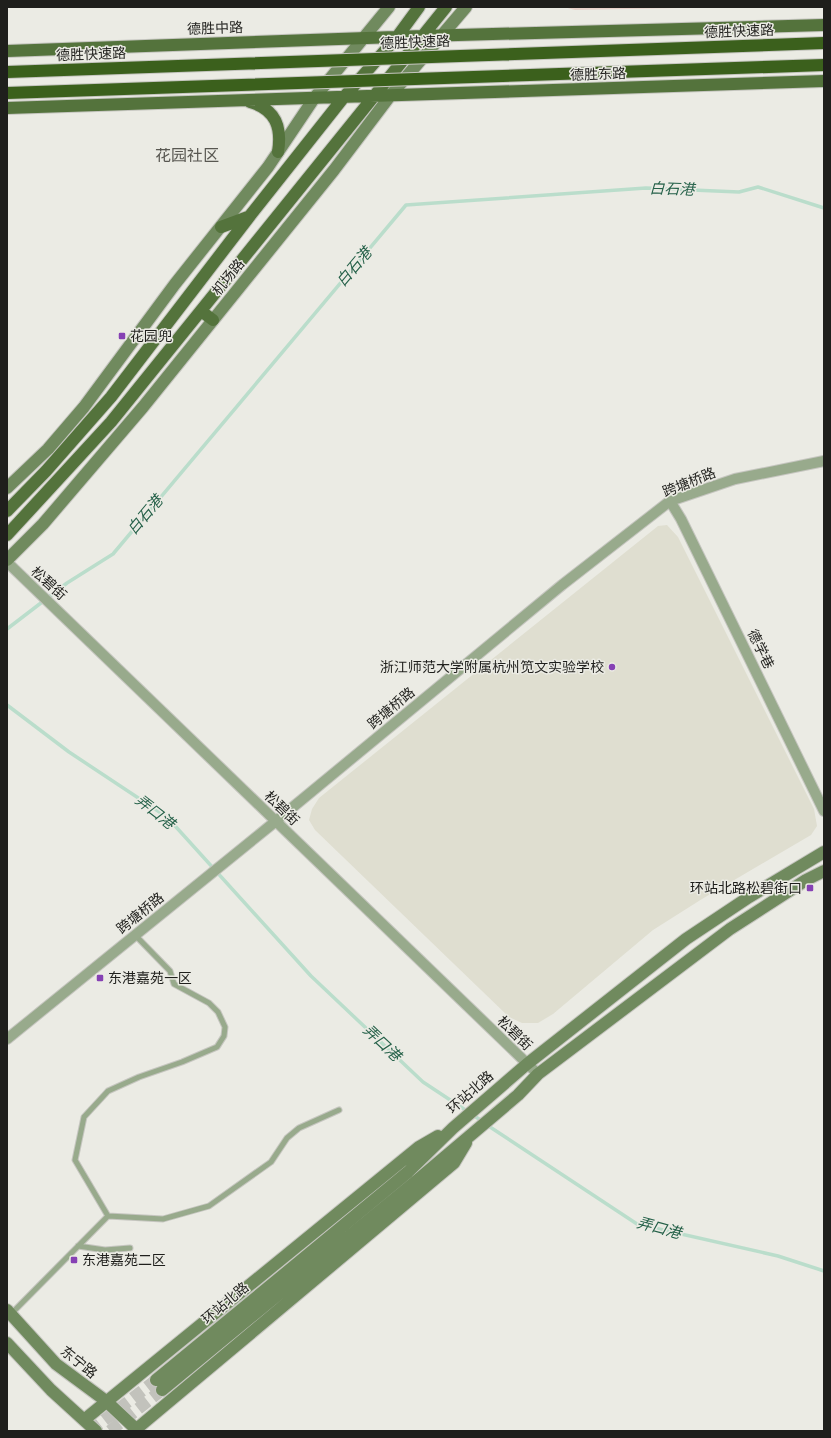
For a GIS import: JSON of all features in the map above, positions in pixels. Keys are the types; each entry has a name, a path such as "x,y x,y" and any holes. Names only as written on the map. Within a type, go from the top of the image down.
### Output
{"highway":[{"name":"德胜快速路","path":"7,72 824,43"},
{"path":"7,93 824,65"}],"main road":[{"path":"7,488 48,449 84,407 175,284 221,227 278,152 315,97 389,7"},
{"name":"机场路","path":"7,511 46,471 111,397 249,217 344,97 397,36 419,7"},
{"name":"机场路","path":"7,535 111,422 446,7"},
{"name":"机场路","path":"7,561 48,518 143,407 334,170 390,96 466,7"},
{"path":"423,36 824,25"},
{"name":"德胜中路","path":"7,51 423,36"},
{"name":"德胜东路","path":"372,97 824,81"},
{"path":"7,108 315,97 372,97"},
{"path":"243,100 261,105 270,112 277,124 280,136 278,152"},
{"path":"221,227 249,217"},
{"path":"201,311 213,320"},
{"name":"环站北路","path":"824,852 749,897 686,939 502,1084 453,1128 408,1172 159,1385 470,1136 518,1095 538,1074 730,929 806,880 824,871"},
{"path":"84,1420 419,1147 453,1128"},
{"path":"136,1430 454,1163 470,1136"},
{"name":"东宁路","path":"9,1312 56,1364 106,1401 136,1430"},
{"path":"7,1343 51,1390 96,1431"}],"street":[{"name":"跨塘桥路","path":"7,1039 276,821 562,585 670,501 735,479 824,461"},
{"name":"德学巷","path":"670,501 681,519 824,811"},
{"name":"松碧街","path":"7,561 18,574 64,616 538,1074"}],"lane":[{"path":"108,1216 75,1160 84,1117 108,1091 139,1077 182,1062 217,1047 224,1036 225,1027 218,1012 209,1003 174,984 170,971 135,935"},
{"path":"9,1312 108,1216 163,1219 209,1206 271,1162 287,1138 299,1128 339,1110"},
{"path":"78,1246 105,1250 130,1248"}],"shaded area":[{"path":"564,7 729,7 575,10"},
{"name":"浙江师范大学附属杭州笕文实验学校","path":"667,525 678,537 814,809 817,826 811,835 702,899 653,930 553,1014 538,1023 522,1023 509,1017 315,830 309,820 312,809 319,798 658,526"}],"waterway":[{"name":"白石港","path":"7,629 67,583 113,554 406,205 646,188 739,192 758,187 824,208"},
{"name":"弄口港","path":"7,705 69,752 167,817 311,976 423,1082 482,1121"},
{"name":"弄口港","path":"487,1125 637,1224 778,1256 824,1271"}],"tunnel":[{"path":"90,1431 156,1380"},
{"path":"110,1431 162,1390"}],"place":[{"name":"花园兜","path":"122,336"},
{"name":"浙江师范大学附属杭州笕文实验学校","path":"612,667"},
{"name":"环站北路松碧街口","path":"810,888"},
{"name":"东港嘉苑一区","path":"100,978"},
{"name":"东港嘉苑二区","path":"74,1260"}],"district":[{"name":"花园社区","path":"187,155"}]}
